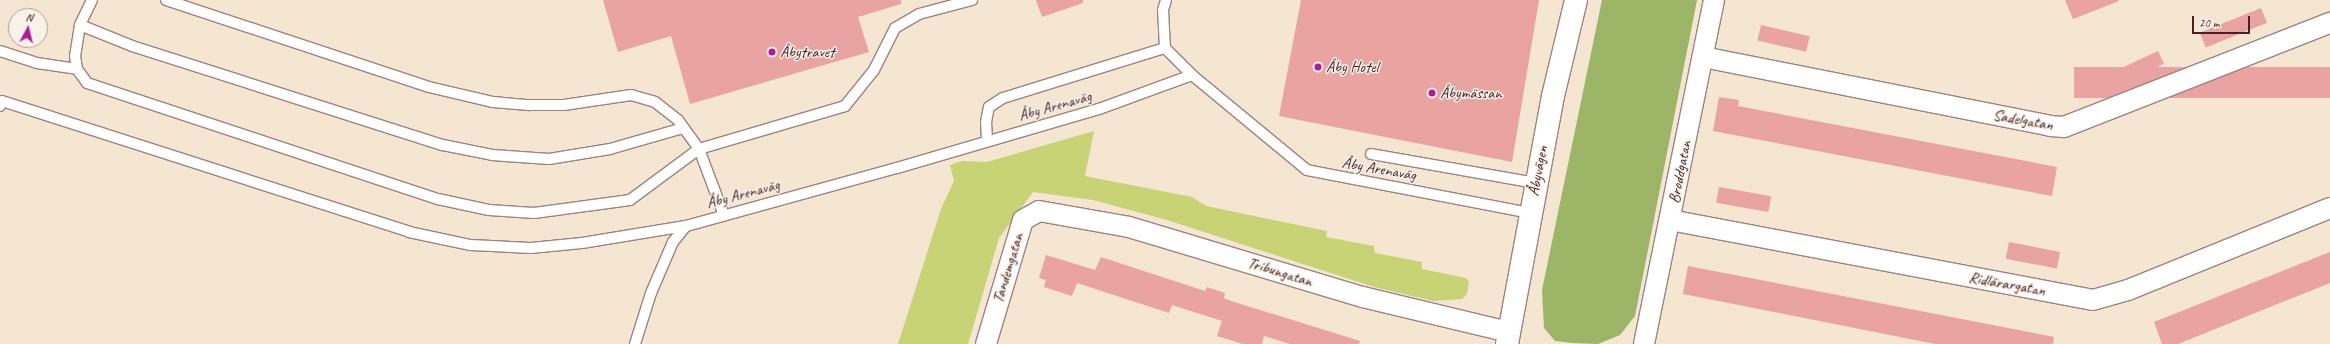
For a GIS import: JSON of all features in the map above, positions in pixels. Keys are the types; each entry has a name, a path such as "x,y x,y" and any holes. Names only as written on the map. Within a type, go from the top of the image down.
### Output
{"street":[{"name":"Åbyvägen","path":"1508,341 1553,96 1576,0"},
{"name":"Broddgatan","path":"1644,344 1714,0"},
{"name":"Sadelgatan","path":"1703,57 2050,126 2064,126 2330,23"},
{"name":"Ridlärargatan","path":"1670,220 2093,300 2128,290 2330,208"},
{"name":"Tandemgatan","path":"986,344 1023,220 1039,211 1050,211"},
{"name":"Tribungatan","path":"1050,211 1129,227 1508,341"}],"lane":[{"path":"92,0 80,25 75,56 77,69 88,83 110,93 438,199 489,210 534,213 630,200 699,149 845,106 874,70 895,28 919,14 972,0"},
{"path":"166,0 429,87 493,102 529,106 564,105 631,95 655,102 683,128 699,149 724,215"},
{"path":"1166,0 1163,10 1165,48 1192,75"},
{"path":"80,25 132,46 444,145 492,156 549,159 610,149 683,128"},
{"path":"987,140 986,122 989,108 1003,98 1165,48"},
{"path":"0,51 37,63 77,69"},
{"name":"Åby Arenaväg","path":"0,106 2,100 409,232 470,245 531,248 582,243 686,226 897,168 987,140 1098,110 1192,75 1307,170 1531,213"},
{"path":"1371,154 1536,182"},
{"path":"635,344 673,242 686,226"}],"green space":[{"path":"1602,0 1697,0 1635,316 1620,335 1598,344 1555,341 1544,328 1542,290"},
{"path":"1094,131 1085,176 1192,197 1206,206 1327,231 1326,237 1374,246 1375,253 1422,262 1422,269 1466,278 1469,282 1467,294 1462,299 1433,301 1374,287 1167,220 1093,200 1033,192 999,238 968,344 898,344 941,209 954,181 950,165 962,161 987,162"}],"building":[{"name":"Åbytravet","path":"603,0 901,0 901,4 858,17 869,52 690,104 671,36 618,52"},
{"path":"1036,0 1083,0 1083,3 1042,17"},
{"name":"Åbymässan","path":"1301,0 1539,0 1512,162 1279,116"},
{"path":"2065,0 2118,0 2119,1 2073,19"},
{"path":"2261,8 2267,23 2206,48 2200,33"},
{"path":"1761,25 1810,36 1806,52 1757,41"},
{"path":"2158,51 2164,64 2104,92 2098,79"},
{"path":"2074,67 2330,67 2330,98 2074,98"},
{"path":"1719,97 1739,100 1738,106 2057,167 2052,196 1713,131"},
{"path":"1719,187 1771,196 1768,212 1716,203"},
{"path":"2009,242 2060,252 2057,269 2006,259"},
{"path":"2330,252 2330,283 2178,344 2162,344 2154,322"},
{"path":"1046,255 1095,270 1101,257 1205,291 1207,287 1225,293 1224,298 1231,301 1360,341 1359,344 1290,344 1264,336 1262,344 1243,344 1217,336 1222,321 1172,305 1169,313 1077,283 1072,296 1044,287 1046,280 1039,278"},
{"path":"1688,266 2054,337 2053,344 1935,344 1683,294"}],"place":[{"name":"Åbytravet","path":"772,52"},
{"name":"Åby Hotel","path":"1318,67"},
{"name":"Åbymässan","path":"1432,93"}]}
